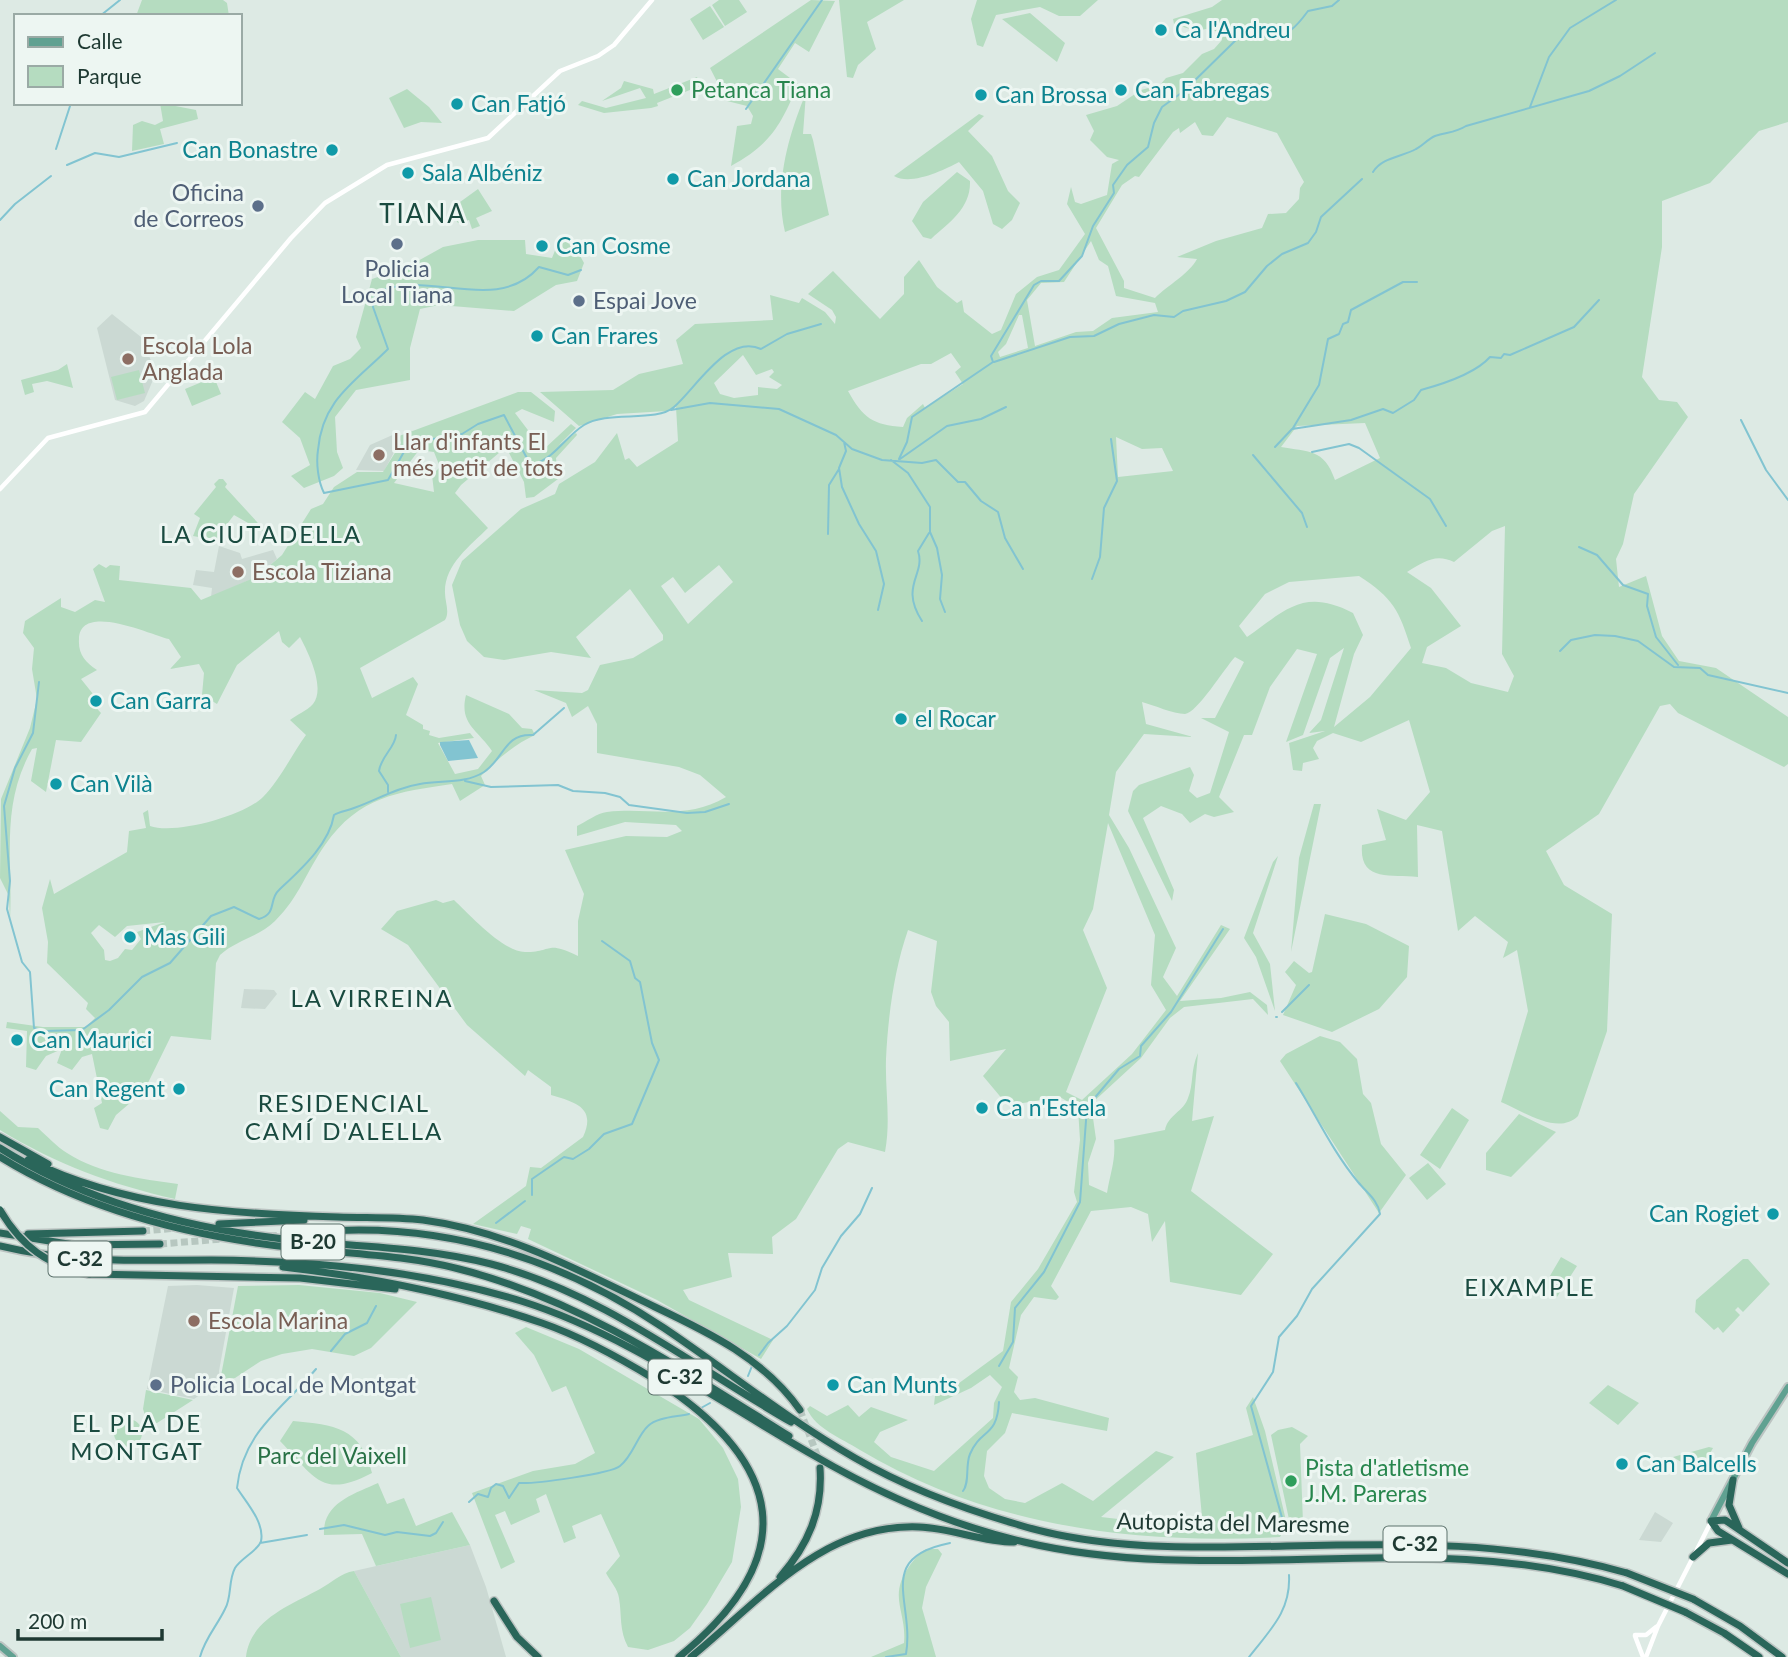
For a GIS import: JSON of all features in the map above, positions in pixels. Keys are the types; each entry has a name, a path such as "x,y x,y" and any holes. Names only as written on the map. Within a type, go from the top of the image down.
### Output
{"highway":[{"path":"0,1137 55,1168 126,1196"},
{"path":"0,1147 74,1181 126,1196 210,1211 402,1219 446,1224 502,1238 554,1258 729,1345 774,1378 800,1410"},
{"name":"B-20","path":"0,1147 48,1175 92,1195 182,1222 281,1239 435,1252 495,1265 544,1282 629,1323 835,1446"},
{"name":"B-20","path":"0,1157 47,1183 96,1204 191,1232 285,1247 408,1258 460,1269 521,1288 578,1312 632,1341 867,1483"},
{"path":"0,1210 21,1241 37,1255 54,1265 89,1274 300,1278 457,1298"},
{"path":"219,1224 340,1217"},
{"name":"Autopista del Maresme","path":"314,1232 354,1229 412,1232 471,1241 552,1267 599,1289 663,1327 835,1446 884,1474 974,1511 1021,1526 1078,1537 1207,1546 1460,1544 1554,1554 1627,1573 1693,1599 1740,1626 1782,1657"},
{"path":"2,1234 142,1231"},
{"path":"2,1234 75,1245 160,1244"},
{"name":"Autopista del Maresme","path":"0,1246 97,1262 209,1260 372,1268 452,1282 528,1304 575,1322 638,1352 810,1454 867,1483 961,1523 1024,1542 1108,1556 1198,1562 1478,1559 1552,1567 1623,1586 1685,1612 1724,1633 1759,1657"},
{"path":"554,1258 599,1289"},
{"path":"209,1260 327,1272 457,1298 544,1324 631,1364 703,1414 742,1455 759,1498 760,1549 754,1569 738,1596 690,1653"},
{"path":"765,1593 799,1554 810,1534 819,1503 820,1468"},
{"path":"1733,1480 1729,1505 1741,1532"},
{"path":"1711,1521 1725,1520 1788,1563"},
{"path":"1711,1521 1718,1531 1788,1574"},
{"path":"676,1657 690,1653 822,1550 874,1530 919,1527 1006,1542 1024,1542"},
{"path":"1693,1557 1715,1541 1735,1541"},
{"path":"494,1601 517,1637 538,1657"}],"main road":[{"path":"1711,1521 1788,1387"},
{"path":"0,1646 13,1657"}],"street":[{"path":"0,489 48,438 145,412 312,214 346,188 387,165 488,138 560,71 601,54 618,41 652,0"},
{"path":"1645,1657 1711,1521"},
{"path":"1639,1639 1658,1626"},
{"path":"1639,1639 1650,1645"},
{"path":"1639,1639 1645,1657"}],"shaded area":[{"name":"Escola Lola Anglada","path":"112,314 141,337 152,363 147,364 148,369 154,368 156,373 144,401 135,406 115,400 97,328"},
{"name":"Llar d'infants El més petit de tots","path":"397,433 399,443 384,471 356,470 370,445"},
{"name":"Escola Tiziana","path":"219,546 240,553 242,559 273,550 277,559 256,577 211,597 212,588 193,585 196,570 214,572"},
{"path":"244,989 274,990 277,994 265,1009 241,1008"},
{"name":"Escola Marina","path":"168,1286 234,1288 219,1371 220,1381 194,1399 147,1389"},
{"path":"1655,1512 1673,1523 1661,1542 1639,1540"},
{"path":"470,1545 486,1587 506,1657 401,1657 354,1571"}],"green space":[{"path":"142,0 223,0 227,3 229,14 137,14"},
{"path":"719,0 739,0 747,12 725,26 712,5"},
{"path":"811,0 835,1 809,52 795,43 778,69 798,84 786,111 773,132 756,150 731,166 737,126 751,124 753,116 747,106 727,101 710,68"},
{"path":"839,0 904,0 867,22 876,49 858,65 853,78 847,77"},
{"path":"977,0 1098,0 1080,16 1059,16 1040,7 996,15 983,47 977,45 971,19"},
{"path":"1222,0 1788,0 1788,122 1759,131 1710,183 1662,201 1662,247 1642,377 1659,400 1677,402 1688,417 1634,494 1623,544 1616,559 1619,587 1646,576 1662,636 1679,661 1716,668 1788,717 1788,764 1784,767 1678,713 1670,704 1660,706 1599,814 1546,851 1564,885 1612,914 1607,1031 1578,1116 1570,1122 1551,1123 1501,1102 1528,1011 1517,950 1503,958 1508,942 1475,916 1458,931 1442,831 1417,825 1418,877 1378,874 1371,871 1362,857 1362,845 1386,840 1377,809 1406,820 1430,792 1409,720 1361,742 1333,733 1317,741 1313,748 1319,759 1303,763 1302,771 1293,770 1289,743 1325,731 1309,733 1321,720 1344,648 1330,658 1303,735 1286,742 1317,654 1297,649 1270,687 1252,735 1244,735 1219,797 1234,812 1214,817 1205,814 1190,823 1182,814 1161,806 1143,818 1174,890 1172,901 1128,811 1133,791 1139,785 1190,767 1194,775 1189,791 1197,798 1210,793 1229,732 1201,718 1215,718 1244,662 1235,657 1203,699 1185,714 1142,702 1146,724 1193,737 1144,734 1116,772 1109,815 1129,848 1176,948 1163,977 1177,996 1221,925 1230,929 1180,1001 1221,998 1250,992 1267,1005 1268,1015 1253,999 1184,1007 1170,1018 1141,1058 1091,1104 1096,1139 1088,1163 1089,1185 1107,1193 1114,1140 1165,1130 1169,1120 1188,1098 1198,1053 1192,1121 1214,1116 1191,1191 1273,1254 1241,1295 1170,1282 1165,1221 1152,1242 1148,1214 1131,1207 1091,1211 1051,1286 1059,1297 1056,1300 1034,1297 1021,1315 1009,1368 1018,1377 1014,1392 1020,1400 1035,1398 1109,1418 1107,1431 1012,1413 1005,1433 987,1451 984,1476 989,1488 1005,1499 1025,1503 1062,1483 1093,1501 1156,1451 1174,1457 1101,1517 1127,1520 1202,1517 1196,1453 1253,1435 1246,1408 1253,1397 1265,1431 1287,1525 1280,1537 1225,1539 1116,1533 1010,1513 959,1497 909,1476 830,1432 816,1422 807,1409 810,1406 827,1416 848,1405 859,1417 871,1407 908,1420 880,1432 874,1442 891,1457 934,1471 993,1418 994,1403 1002,1387 990,1375 971,1388 934,1405 935,1396 955,1386 1003,1351 1011,1302 1038,1269 1077,1202 1074,1192 1080,1140 1078,1108 1060,1097 1023,1103 1004,1101 983,1076 1006,1049 950,1061 949,1022 936,1006 931,992 937,941 908,930 899,961 892,994 887,1043 888,1128 885,1152 848,1142 838,1149 796,1219 772,1237 773,1254 728,1253 732,1277 683,1290 689,1300 773,1340 761,1359 657,1300 528,1239 531,1229 521,1226 517,1234 473,1224 526,1186 530,1167 541,1168 583,1137 587,1127 585,1112 575,1103 551,1095 551,1087 528,1070 525,1076 467,1025 408,945 381,929 397,911 436,900 443,903 454,900 506,946 525,952 554,948 578,956 578,921 584,894 565,850 626,836 667,837 682,831 676,825 625,822 577,836 577,826 603,813 682,811 696,809 726,797 700,775 679,767 597,753 597,724 588,706 572,717 566,703 534,690 582,693 588,690 600,665 633,658 663,640 663,635 630,589 576,637 591,658 551,652 504,660 484,657 467,641 460,625 452,585 462,561 521,509 555,494 559,484 595,462 617,433 625,460 629,458 637,467 678,441 676,407 667,411 617,414 579,426 540,392 613,390 639,374 683,364 676,340 695,324 773,320 770,295 799,303 802,298 825,312 835,324 836,317 832,310 808,294 833,271 880,319 904,294 904,277 919,260 937,287 957,303 962,300 964,312 992,334 1001,330 1016,294 1037,277 1059,270 1085,234 1067,204 1071,187 1075,202 1081,204 1107,195 1112,164 1119,160 1107,157 1090,140 1094,131 1086,115 1117,106 1141,90 1160,85 1166,78 1183,73 1202,54 1214,49 1222,40 1220,32 1206,29 1196,31 1174,24 1173,19 1212,7","holes":["1227,117 1277,133 1304,182 1300,188 1299,199 1286,213 1268,214 1262,228 1216,241 1177,257 1197,259 1184,275 1155,298 1124,288 1124,281 1096,228 1122,185 1135,176 1139,177 1173,132 1179,128 1180,133 1195,122 1202,135 1213,136","1091,241 1099,260 1108,266 1116,296 1155,303 1158,312 1112,318 1093,331 1076,332 1035,346 1027,300 1041,283 1064,282","1019,315 1022,315 1028,348 1000,357 998,352 1006,344","951,353 961,367 955,372 963,384 925,408 923,404 907,418 903,427 876,422 864,414 848,391 921,364 931,364","743,355 756,375 772,369 774,372 769,377 782,385 777,389 758,387 758,395 734,398 720,394 714,383","1365,423 1380,458 1335,480 1326,462 1307,451 1281,447 1297,426","1116,437 1142,449 1162,448 1173,471 1118,477","1505,526 1502,654 1514,676 1508,692 1471,683 1446,668 1422,663 1427,647 1461,626 1431,588 1407,572 1430,560 1447,559 1454,562 1492,531","719,565 733,582 688,624 661,586 673,577 685,593","1359,576 1380,591 1393,606 1403,624 1411,648 1370,697 1334,727 1354,654 1363,635 1353,613 1321,602 1308,602 1285,611 1247,637 1239,626 1265,594 1289,582","1108,823 1155,935 1151,985 1166,1010 1132,1054 1082,1100 1066,1092 1107,988 1083,930 1093,909"]},
{"path":"710,6 724,27 703,40 690,19"},
{"path":"1030,13 1065,43 1057,62 1002,19"},
{"path":"697,77 700,86 657,103 658,106 651,108 604,113 578,105 582,101 606,108 646,98 640,88 602,101 621,88 624,81 653,89 654,94"},
{"path":"407,89 429,107 442,123 421,122 404,128 389,98"},
{"path":"806,93 803,134 811,134 813,140 829,215 785,232 782,179 794,126"},
{"path":"160,105 196,110 198,119 160,129 164,144 132,151 133,125 142,121 155,125 163,121"},
{"path":"979,114 984,116 968,131 992,156 1008,191 1020,203 1012,220 1002,229 993,224 983,191 959,162 918,178 901,179 894,176"},
{"path":"957,172 970,181 963,207 931,239 923,237 912,221 923,202"},
{"path":"478,189 492,211 476,218 480,226 472,229 469,220 458,223 449,210"},
{"path":"478,240 525,240 526,254 552,258 558,243 572,241 584,263 577,281 556,285 514,311 439,305 420,309 410,348 410,380 356,390 335,417 337,452 343,468 334,476 304,488 291,476 310,465 300,438 282,422 305,392 315,399 333,366 350,359 361,348 356,337 372,279 407,267 443,247"},
{"path":"67,364 73,388 47,381 32,384 34,392 25,395 21,380 58,370"},
{"path":"139,370 145,393 117,400 111,377"},
{"path":"214,377 221,394 192,406 185,389"},
{"path":"518,392 531,392 555,411 554,422 522,409 515,413 543,450 571,424 576,428 559,445 576,433 556,458 557,468 562,476 534,497 526,498 524,482 506,447 461,485 455,493 488,528 453,565 446,583 445,620 360,668 372,698 413,677 418,684 406,715 423,725 423,729 430,731 429,735 439,738 470,733 474,738 438,743 455,774 478,769 492,751 467,720 464,705 466,695 509,714 522,728 532,729 535,735 499,758 481,776 485,785 460,801 452,784 381,799 352,816 325,845 291,902 275,921 220,955 216,963 211,1040 171,1036 144,1091 116,1115 108,1130 100,1128 94,1108 102,1103 92,1054 82,1057 72,1070 57,1063 62,1049 46,1056 36,1070 26,1067 27,1031 6,1028 7,1022 43,1027 86,1027 95,1018 86,1009 88,1003 47,963 48,942 42,908 50,879 54,894 127,852 129,831 146,828 143,813 148,810 150,826 176,828 209,822 254,804 275,783 306,735 290,720 313,704 317,697 317,680 300,637 289,648 282,642 279,631 237,665 217,704 202,695 204,673 199,664 170,669 181,657 169,639 103,621 82,628 79,639 81,653 97,670 81,679 93,694 88,699 101,713 81,742 56,740 46,792 31,781 37,748 32,749 22,770 15,791 10,833 10,920 9,896 0,878 1,799 30,728 37,699 32,669 34,648 23,633 25,621 61,598 61,607 75,612 95,600 105,602 93,569 99,564 106,568 110,565 120,566 119,580 191,588 201,600 256,577 282,555 311,509 323,504 334,487 357,472 383,472 401,443 399,436","holes":["419,450 434,452 440,467 432,475 434,492 394,483","165,922 137,932 141,939 132,950 125,949 118,958 110,961 105,960 104,950 91,933 99,925 115,937 127,926"]},
{"path":"223,479 227,484 225,487 269,535 234,515 221,532 224,535 221,541 193,536 200,518 194,514 216,487 214,484"},
{"path":"1314,804 1321,804 1291,952 1299,858"},
{"path":"1278,856 1253,933 1270,964 1275,1011 1256,957 1244,938 1273,862"},
{"path":"1325,914 1366,924 1409,946 1407,977 1379,1009 1332,1032 1283,1015 1296,985 1285,972 1294,961 1309,973 1312,972"},
{"path":"1320,1036 1340,1042 1357,1059 1363,1094 1371,1103 1381,1144 1406,1175 1379,1213 1280,1061 1286,1054"},
{"path":"1452,1108 1469,1120 1440,1169 1420,1155"},
{"path":"0,1111 18,1127 38,1128 63,1151 93,1166 178,1184 175,1199 106,1180 43,1153 0,1130"},
{"path":"1519,1114 1556,1132 1511,1177 1486,1170 1486,1153"},
{"path":"1428,1163 1446,1184 1427,1200 1409,1178"},
{"path":"1561,1257 1577,1266 1557,1297 1544,1286"},
{"path":"1743,1259 1748,1259 1770,1284 1743,1312 1738,1307 1735,1310 1740,1315 1723,1333 1718,1327 1714,1330 1695,1312 1696,1300"},
{"path":"299,1285 380,1293 417,1302 371,1348 354,1356 312,1349 282,1354 261,1361 235,1378 220,1381 238,1286"},
{"path":"526,1327 579,1349 699,1419 723,1448 738,1479 741,1507 732,1562 690,1628 674,1641 648,1650 628,1647 622,1629 616,1588 606,1573 620,1556 601,1514 572,1526 576,1538 564,1543 546,1494 536,1499 540,1512 511,1525 505,1511 495,1515 515,1562 501,1569 472,1493 533,1471 575,1464 595,1453 566,1386 552,1392 534,1355 515,1333"},
{"path":"1608,1385 1639,1403 1618,1425 1589,1403"},
{"path":"146,1390 193,1400 157,1423 147,1421 143,1409"},
{"path":"128,1419 138,1423 142,1433 138,1443 128,1447 118,1443 114,1433 118,1423"},
{"name":"Parc del Vaixell","path":"293,1421 321,1424 344,1431 361,1446 372,1473 341,1484 329,1484 320,1480 280,1441"},
{"name":"Pista d'atletisme J.M. Pareras","path":"1292,1427 1308,1436 1300,1444 1303,1523 1290,1524 1271,1435 1278,1430"},
{"path":"1713,1448 1699,1473 1673,1457"},
{"path":"378,1483 387,1504 404,1498 416,1526 452,1512 470,1545 376,1566 362,1534 324,1535 328,1515 334,1507"},
{"path":"926,1549 938,1549 942,1554 926,1587 922,1608 936,1657 871,1657 904,1643 900,1586 910,1565"},
{"path":"354,1571 401,1657 246,1657 255,1633 274,1615 340,1576"},
{"path":"431,1597 441,1640 410,1648 400,1604"}],"water":[{"path":"469,740 478,758 448,761 440,742"}],"waterway":[{"path":"102,14 120,0"},
{"path":"746,109 822,0"},
{"path":"899,459 907,442 912,417 993,362 991,356 1034,285 1041,281 1059,281 1082,256 1093,226 1114,193 1113,185 1127,165 1148,147 1154,123 1162,107 1184,91 1239,37 1274,37 1286,33 1308,11 1332,6 1339,0"},
{"path":"1530,107 1549,57 1570,28 1616,0"},
{"path":"1373,172 1387,160 1416,149 1435,136 1589,91 1620,76 1655,53"},
{"path":"56,149 70,105"},
{"path":"67,165 95,153 119,157 177,143"},
{"path":"0,220 15,204 51,176"},
{"path":"994,362 1070,337 1094,336 1119,324 1154,315 1174,317 1183,311 1226,301 1245,292 1267,266 1282,254 1308,243 1316,232 1321,217 1362,179"},
{"path":"581,270 568,275 539,267 521,281 502,288 481,290 415,285 394,287 375,294 373,307 388,349 342,393 326,418 317,461 324,493 388,480 405,450 433,439 462,434 478,424 504,415 529,462 534,464 548,457 577,430 594,421 666,412 674,407 713,365 737,349 749,346 761,349 787,334 821,324"},
{"path":"1293,428 1319,385 1328,339 1339,334 1343,324 1348,322 1351,310 1403,282 1417,282"},
{"path":"1275,447 1292,429 1351,420 1383,409 1393,413 1414,400 1421,390 1467,373 1490,357 1510,355 1574,327 1599,300"},
{"path":"671,410 710,403 779,409 836,435 852,449 882,460 922,463 936,460 958,482 965,482 981,501 998,512 1005,538 1023,569"},
{"path":"900,459 947,426 981,419 1006,407"},
{"path":"1741,420 1766,470 1788,500"},
{"path":"1092,579 1100,557 1104,508 1117,481 1111,439"},
{"path":"844,442 846,451 839,468 842,487 859,524 876,551 884,584 878,610"},
{"path":"1312,452 1349,444 1359,448 1430,499 1446,526"},
{"path":"1253,455 1302,513 1307,527"},
{"path":"891,460 908,473 930,507 930,532 937,548 942,575 940,599 945,612"},
{"path":"828,534 829,485 839,469"},
{"path":"922,621 916,609 913,589 919,567 918,551 929,533"},
{"path":"1579,547 1597,555 1623,585 1648,594 1647,606 1656,637 1678,665"},
{"path":"1560,651 1571,640 1595,635 1615,636 1638,641 1674,667 1700,668 1708,675 1788,693"},
{"path":"39,682 33,733 15,768 4,806 10,881 7,909 22,962 30,972 34,1028 44,1031 82,1030 109,1010 142,977 170,963 211,916 234,907 259,919 265,916 271,910 276,894 320,847 334,815 411,786 477,776 491,767 510,742 523,735 533,735 564,708"},
{"path":"388,792 388,785 379,771 396,735"},
{"path":"465,781 491,787 558,785 573,791 620,797 629,805 687,813 705,812 729,804"},
{"path":"999,1366 1013,1342 1015,1308 1044,1272 1080,1202 1087,1107 1119,1069 1140,1056 1141,1046 1171,1012 1223,929"},
{"path":"532,1195 532,1179 564,1157 573,1159 589,1149 604,1134 632,1124 659,1060 652,1043 640,982 635,978 630,961 602,941"},
{"path":"1282,1012 1309,985"},
{"path":"1286,1532 1251,1406 1273,1372 1279,1337 1297,1316 1312,1289 1380,1214 1375,1201 1341,1159 1296,1083"},
{"path":"759,1355 787,1326 815,1290 822,1268 841,1236 860,1214 872,1188"},
{"path":"496,1223 525,1201"},
{"path":"331,1351 345,1334 367,1323 376,1306"},
{"path":"748,1376 752,1366"},
{"path":"200,1657 227,1604 235,1568 261,1541 258,1520 237,1488 247,1451 266,1422 316,1369"},
{"path":"963,1491 970,1454 995,1422 999,1402"},
{"path":"701,1408 710,1403"},
{"path":"469,1502 478,1494 488,1497 491,1488 496,1484 503,1486 509,1498 519,1483 571,1478 613,1469 624,1462 644,1430 652,1423 689,1414"},
{"path":"320,1529 344,1525 385,1535 397,1532 430,1536 436,1533 443,1522"},
{"path":"260,1543 307,1535"},
{"path":"886,1657 906,1654 903,1585 905,1571 912,1559 927,1550 950,1543"},
{"path":"1249,1657 1283,1610 1289,1588 1289,1575"}],"tunnel":[{"path":"143,1231 177,1228"},
{"path":"270,1236 314,1232"},
{"path":"160,1244 223,1239"},
{"path":"800,1410 819,1460"}],"place":[{"name":"Ca l'Andreu","path":"1161,30"},
{"name":"Petanca Tiana","path":"677,90"},
{"name":"Can Fabregas","path":"1121,90"},
{"name":"Can Brossa","path":"981,95"},
{"name":"Can Fatjó","path":"457,104"},
{"name":"Can Bonastre","path":"332,150"},
{"name":"Sala Albéniz","path":"408,173"},
{"name":"Can Jordana","path":"673,179"},
{"name":"Oficina de Correos","path":"258,206"},
{"name":"Policia Local Tiana","path":"397,244"},
{"name":"Can Cosme","path":"542,246"},
{"name":"Espai Jove","path":"579,301"},
{"name":"Can Frares","path":"537,336"},
{"name":"Escola Lola Anglada","path":"128,359"},
{"name":"Llar d'infants El més petit de tots","path":"379,455"},
{"name":"Escola Tiziana","path":"238,572"},
{"name":"Can Garra","path":"96,701"},
{"name":"el Rocar","path":"901,719"},
{"name":"Can Vilà","path":"56,784"},
{"name":"Mas Gili","path":"130,937"},
{"name":"Can Maurici","path":"17,1040"},
{"name":"Can Regent","path":"179,1089"},
{"name":"Ca n'Estela","path":"982,1108"},
{"name":"Can Rogiet","path":"1773,1214"},
{"name":"Escola Marina","path":"194,1321"},
{"name":"Policia Local de Montgat","path":"156,1385"},
{"name":"Can Munts","path":"833,1385"},
{"name":"Can Balcells","path":"1622,1464"},
{"name":"Pista d'atletisme J.M. Pareras","path":"1291,1481"}],"district":[{"name":"TIANA","path":"423,214"},
{"name":"LA CIUTADELLA","path":"261,535"},
{"name":"LA VIRREINA","path":"372,999"},
{"name":"RESIDENCIAL CAMÍ D'ALELLA","path":"344,1118"},
{"name":"EIXAMPLE","path":"1530,1288"},
{"name":"EL PLA DE MONTGAT","path":"137,1438"}]}
